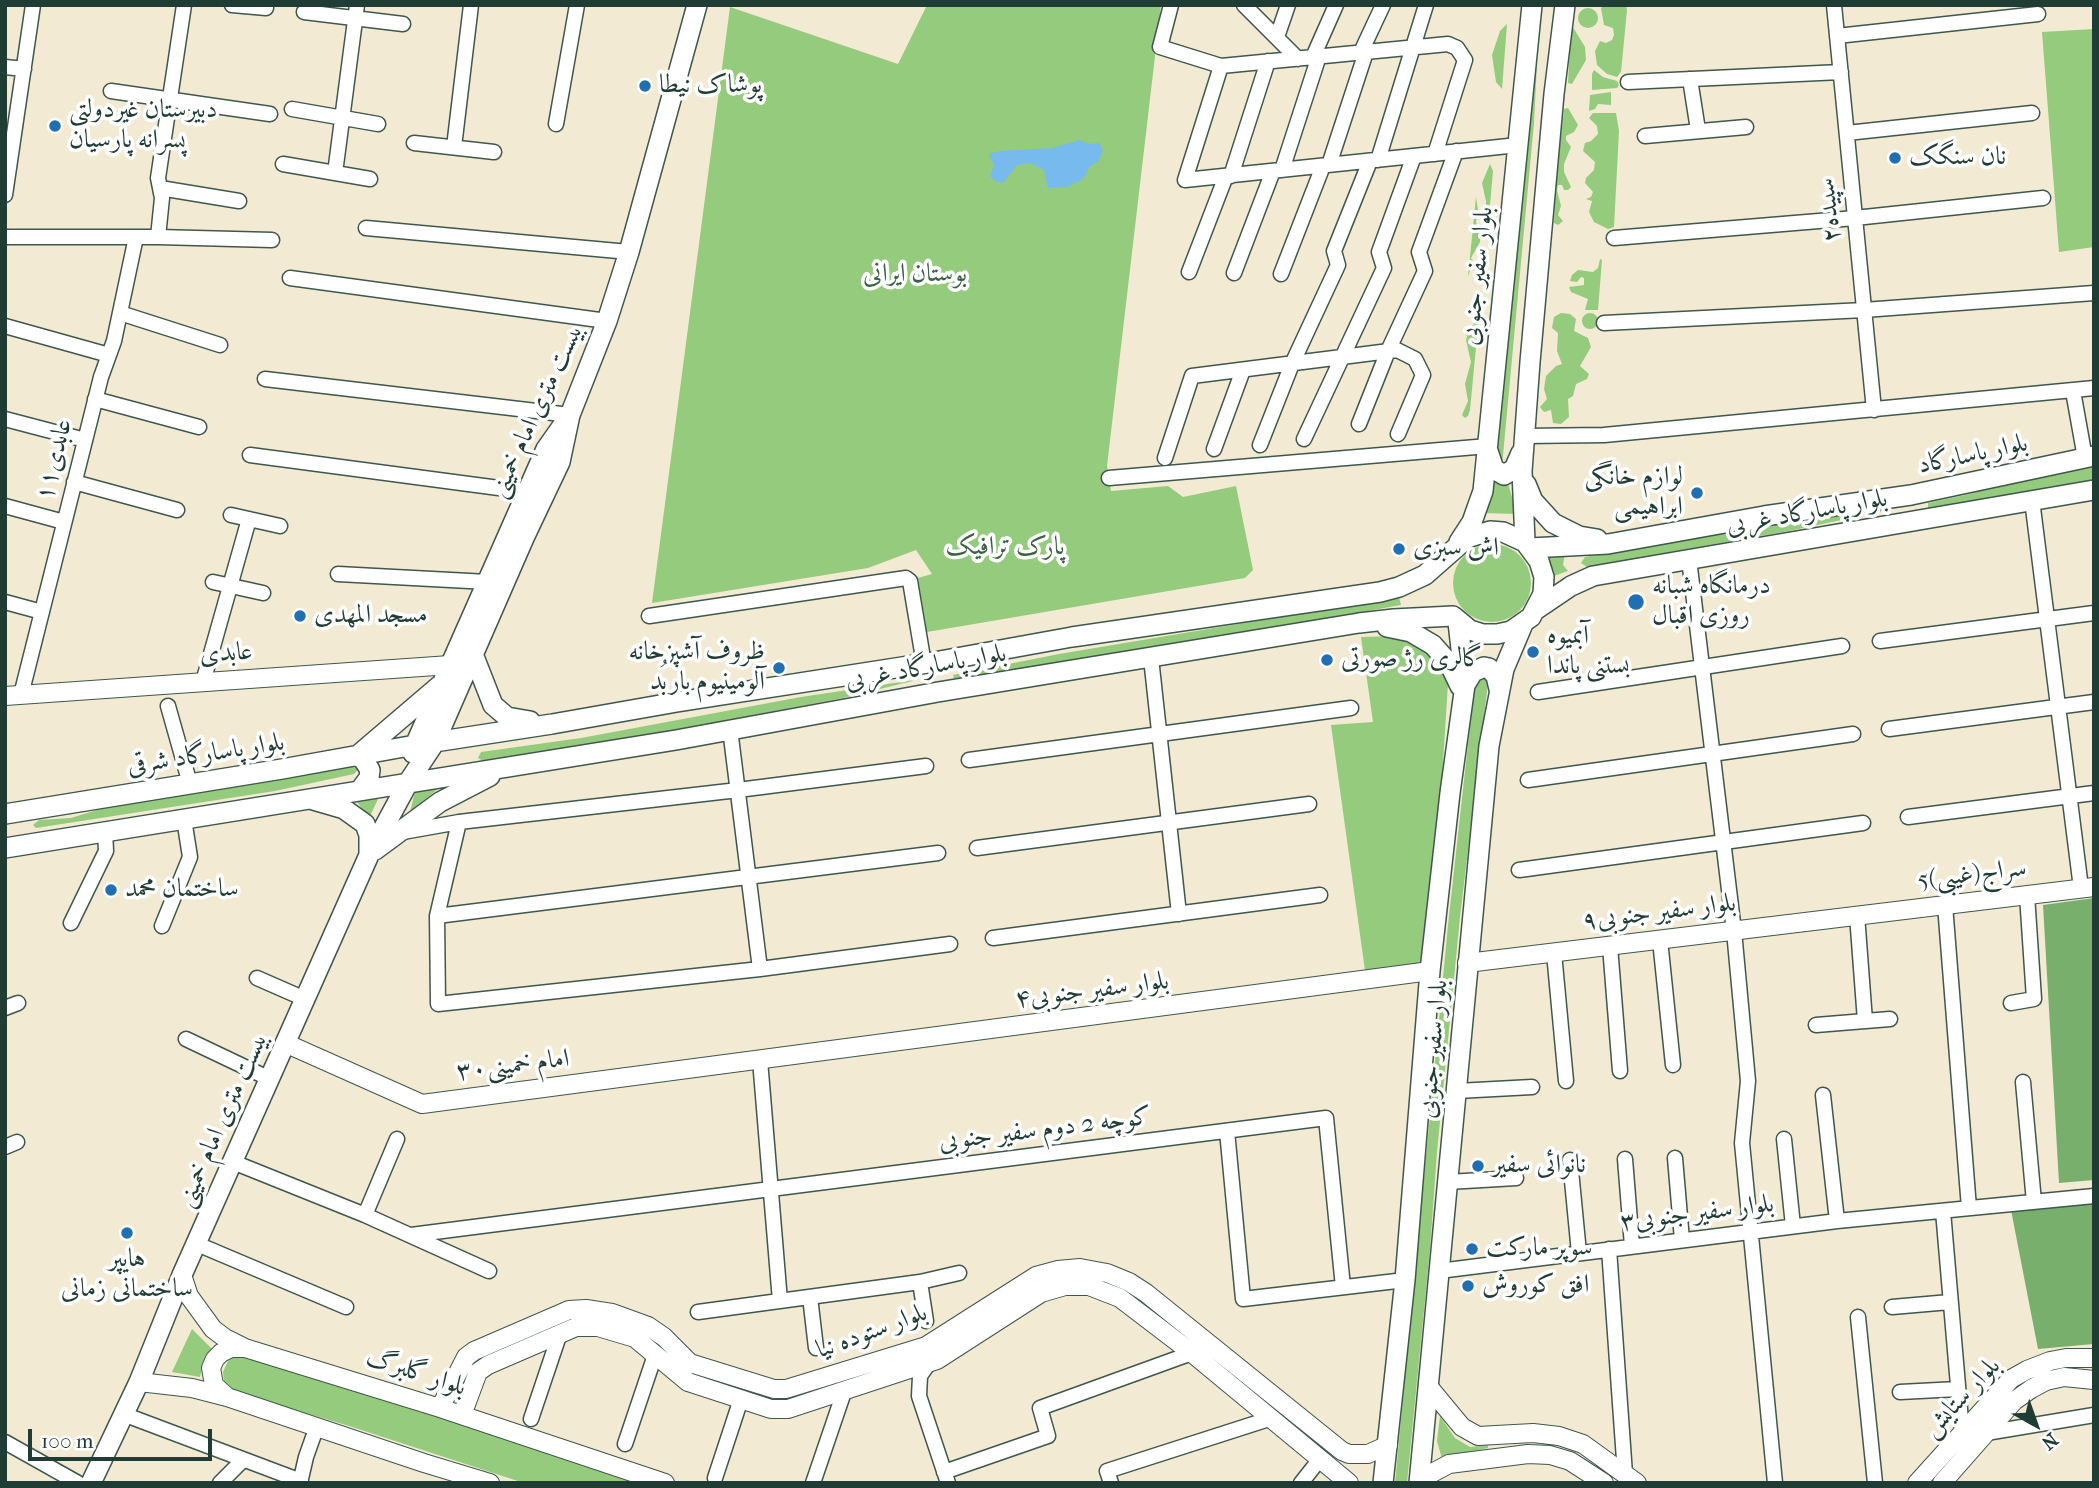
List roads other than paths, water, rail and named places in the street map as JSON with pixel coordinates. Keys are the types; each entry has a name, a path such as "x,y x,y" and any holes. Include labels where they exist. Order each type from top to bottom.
{"main road":[{"name":"بیست متری امام خمینی","path":"91,1483 139,1381 268,1078 369,855 408,781 415,745 446,674 547,449 570,415 607,321 629,252 697,5"},
{"name":"بلوار سفیر جنوبی","path":"1452,551 1478,508 1483,491 1532,5"},
{"path":"1528,545 1523,477 1525,436 1554,94 1565,5"},
{"path":"1529,44 1561,43"},
{"path":"5,820 8,847 408,781 435,742 560,462 570,415"},
{"path":"1488,446 1494,469 1504,475 1510,473 1517,464 1525,436"},
{"name":"بلوار پاسارگاد","path":"1452,551 1478,533 1490,531 1503,532 1528,545 1606,545 1764,516 1911,495 2089,457"},
{"path":"1523,477 1533,501 1553,523 1606,545"},
{"name":"بلوار پاسارگاد غربی","path":"1530,617 1571,586 1596,576 2094,490"},
{"path":"1911,495 1918,521"},
{"name":"بلوار سفیر جنوبی","path":"1419,1481 1489,746 1504,669 1543,594 1544,577 1539,561 1528,545"},
{"path":"1596,576 1581,572 1577,559 1586,548 1606,545"},
{"name":"بلوار پاسارگاد غربی","path":"415,745 929,663 1072,637 1380,592 1425,575 1452,551"},
{"path":"1455,619 1469,629 1483,634 1497,634 1511,631 1530,617"},
{"name":"بلوار پاسارگاد غربی","path":"408,781 1359,623 1394,619 1455,619"},
{"name":"بلوار سفیر جنوبی","path":"1383,1483 1405,1280 1430,971 1464,692 1455,619"},
{"path":"1359,623 1411,632 1433,645 1449,663 1464,692"},
{"path":"473,654 493,705 507,717 552,724"},
{"path":"929,663 938,692"},
{"path":"1464,692 1473,672 1484,667 1489,668 1496,676 1499,689"},
{"path":"359,790 369,778 370,770 363,759 357,756 446,674"},
{"path":"489,733 473,744 470,757 477,765 491,769"},
{"name":"بلوار پاسارگاد شرقی","path":"5,814 415,745"},
{"path":"369,855 440,802 513,765"},
{"path":"309,799 344,808 365,824 369,835 369,855"}],"street":[{"path":"5,195 33,5"},
{"path":"158,237 162,198 158,178 184,5"},
{"path":"232,5 266,8"},
{"path":"454,147 471,5"},
{"path":"556,124 577,5"},
{"path":"1171,5 1160,47 1221,66 1448,44 1457,48 1465,60 1435,154"},
{"path":"1244,5 1298,59"},
{"path":"1277,37 1288,5"},
{"path":"1234,273 1278,171 1336,5"},
{"path":"1281,274 1326,166 1364,52 1383,5"},
{"path":"1260,444 1292,365 1338,265 1334,251 1374,160 1415,47 1426,5"},
{"name":"سپیده۲","path":"1834,5 1874,410"},
{"path":"304,12 356,12 403,24"},
{"path":"335,173 356,12"},
{"path":"1837,36 2038,14"},
{"path":"1189,272 1228,176 1268,61"},
{"path":"5,66 24,69"},
{"path":"1221,66 1185,180 1518,145"},
{"path":"1628,82 1841,72"},
{"path":"1690,79 1698,130"},
{"path":"111,91 270,114"},
{"path":"292,109 378,124"},
{"path":"1847,133 2032,113"},
{"path":"1645,136 1746,127"},
{"path":"414,143 494,152"},
{"path":"1359,424 1388,351 1426,271 1419,252 1456,152"},
{"path":"1304,439 1384,268 1378,251 1414,156"},
{"path":"283,164 370,178"},
{"path":"160,188 239,201"},
{"path":"1614,238 1855,218 2043,198"},
{"path":"366,228 629,252"},
{"path":"5,237 272,240"},
{"name":"عابدی۱۱","path":"13,696 42,612 120,313 136,237"},
{"path":"290,278 607,321"},
{"path":"1604,323 1864,310 2094,293"},
{"path":"120,313 220,345"},
{"path":"5,326 109,355"},
{"path":"1165,458 1192,376 1397,350 1415,359 1423,375 1398,434"},
{"path":"1214,449 1243,370"},
{"path":"265,379 570,415"},
{"path":"1525,436 1604,435 2094,388"},
{"path":"2073,391 2089,457"},
{"path":"96,399 198,428"},
{"path":"5,419 85,440"},
{"path":"1109,478 1488,446"},
{"path":"250,455 529,492"},
{"path":"75,482 177,510"},
{"path":"2032,500 2070,797 2087,887"},
{"path":"5,506 64,522"},
{"path":"231,515 280,526"},
{"path":"203,682 249,519"},
{"path":"1689,559 1734,931 1748,1081 1742,1143 1775,1483"},
{"path":"338,574 488,582"},
{"path":"649,616 906,578 910,581 929,663"},
{"path":"213,582 262,593"},
{"path":"5,602 42,612"},
{"path":"1880,641 2094,612"},
{"path":"1538,692 1842,646"},
{"path":"1151,658 1179,914"},
{"name":"عابدی","path":"13,696 203,682 446,674"},
{"path":"1889,729 2094,702"},
{"path":"168,706 190,784"},
{"path":"969,760 1351,708"},
{"path":"730,729 760,968"},
{"path":"1528,780 1853,734"},
{"path":"395,834 459,822 926,766"},
{"path":"1908,817 2094,793"},
{"path":"977,848 1309,804"},
{"path":"162,926 190,857 184,819"},
{"path":"459,822 437,916 438,1004 950,944"},
{"path":"1519,870 1863,823"},
{"path":"71,923 106,851 105,831"},
{"path":"437,916 938,853"},
{"name":"5سراج(غیبی)","path":"1857,915 2087,887"},
{"path":"993,938 1320,895"},
{"path":"2011,1003 2034,999 2027,895"},
{"path":"1945,905 1969,1208"},
{"path":"1857,915 1865,1021"},
{"name":"بلوار سفیر جنوبی۹","path":"1467,963 1857,915"},
{"path":"1660,940 1673,1065"},
{"path":"1610,946 1620,1071"},
{"path":"1554,953 1566,1081"},
{"name":"بلوار سفیر جنوبی۴","path":"760,1060 1430,971"},
{"path":"257,978 304,999"},
{"path":"1816,1025 1890,1019"},
{"path":"187,1039 268,1078"},
{"name":"امام خمینی۳۰","path":"285,1043 422,1104 760,1060"},
{"path":"760,1060 780,1301"},
{"path":"2023,1082 2034,1202"},
{"path":"1457,1091 1532,1087"},
{"path":"1824,1095 1836,1221"},
{"name":"کوچه 2 دوم سفیر جنوبی","path":"411,1235 1326,1118 1343,1287"},
{"path":"1227,1131 1243,1299 1405,1280"},
{"path":"365,1215 397,1139"},
{"path":"1784,1139 1793,1226"},
{"path":"1675,1158 1682,1240"},
{"path":"1625,1159 1632,1246"},
{"path":"1570,1160 1579,1253"},
{"path":"233,1162 365,1215 489,1270"},
{"path":"1448,1182 1516,1178"},
{"name":"بلوار سفیر جنوبی۳","path":"1439,1270 1836,1221 2094,1196"},
{"path":"1943,1211 1962,1432"},
{"path":"197,1244 346,1307"},
{"path":"1609,1249 1618,1367 1631,1478"},
{"name":"بلوار ستوده نیا","path":"440,1408 467,1357 474,1351 569,1310 586,1309 612,1313 648,1326 664,1337 690,1363 774,1390 786,1389 926,1346 1035,1276 1080,1268 1107,1273 1146,1293 1342,1451"},
{"path":"698,1312 920,1282 959,1273"},
{"name":"بلوار گلبرگ","path":"182,1275 189,1296 213,1329 245,1348 462,1415 665,1483"},
{"path":"920,1282 926,1321"},
{"name":"بلوار ستوده نیا","path":"462,1415 478,1372 488,1365 576,1327 598,1327 635,1338 688,1382 771,1409 788,1409 937,1360 1041,1293 1065,1286 1089,1286 1120,1298 1192,1353 1349,1483"},
{"path":"810,1297 816,1348"},
{"path":"1892,1307 1950,1302"},
{"path":"1858,1317 1875,1483"},
{"path":"531,1419 560,1334"},
{"path":"227,1397 214,1385 211,1368 221,1353 231,1348 245,1348"},
{"path":"929,1363 920,1376 919,1396 946,1477 1048,1436 1040,1408 1192,1353"},
{"path":"625,1444 655,1355"},
{"name":"بلوار ستایش","path":"1917,1483 2011,1380 2027,1370 2066,1358 2094,1358"},
{"path":"458,1374 457,1380 462,1387 469,1387 475,1382"},
{"name":"بلوار ستایش","path":"1942,1483 2014,1401 2046,1381 2064,1377 2094,1380"},
{"path":"139,1381 192,1388 227,1397 491,1483"},
{"path":"1428,1386 1462,1427 1478,1436 1533,1433 1559,1436 1583,1444 1631,1478"},
{"path":"1900,1392 1958,1389"},
{"path":"813,1483 844,1392"},
{"path":"715,1478 741,1399"},
{"path":"123,1413 301,1482 317,1426"},
{"path":"1986,1433 2094,1415"},
{"path":"1111,1483 1107,1471 1272,1418"},
{"path":"1496,1436 1492,1452 1497,1458"},
{"path":"5,1442 78,1483"},
{"path":"1301,1483 1326,1464 1343,1466 1342,1451 1349,1454 1368,1454 1388,1445"},
{"path":"1419,1481 1449,1464 1528,1454 1550,1455 1570,1461 1604,1483"},
{"path":"220,1483 242,1461"}],"water":[{"path":"1080,140 1088,144 1099,143 1103,150 1098,162 1090,166 1083,179 1067,187 1048,188 1044,170 1030,163 1017,165 1003,183 990,176 994,165 989,154 1052,148"}],"place":[{"name":"پوشاک نیطا","path":"645,86"},
{"name":"دبیرستان غیردولتی پسرانه پارسیان","path":"55,126"},
{"name":"نان سنگک","path":"1895,158"},
{"name":"لوازم خانگی ابراهیمی","path":"1697,493"},
{"name":"اش سبزی","path":"1399,549"},
{"name":"درمانگاه شبانه روزی اقبال","path":"1636,602"},
{"name":"مسجد المهدی","path":"300,616"},
{"name":"آبمیوه بستنی پاندا","path":"1533,652"},
{"name":"گالری رژ صورتی","path":"1327,660"},
{"name":"ظروف آشپزخانه آلومینیوم باربُد","path":"779,668"},
{"name":"ساختمان محمد","path":"111,890"},
{"name":"نانوائی سفیر","path":"1478,1166"},
{"name":"هایپر ساختمانی زمانی","path":"127,1233"},
{"name":"سوپر مارکت","path":"1472,1249"},
{"name":"افق کوروش","path":"1468,1286"}],"park label":[{"name":"بوستان ایرانی","path":"915,275"},
{"name":"پارک ترافیک","path":"1005,548"}]}
